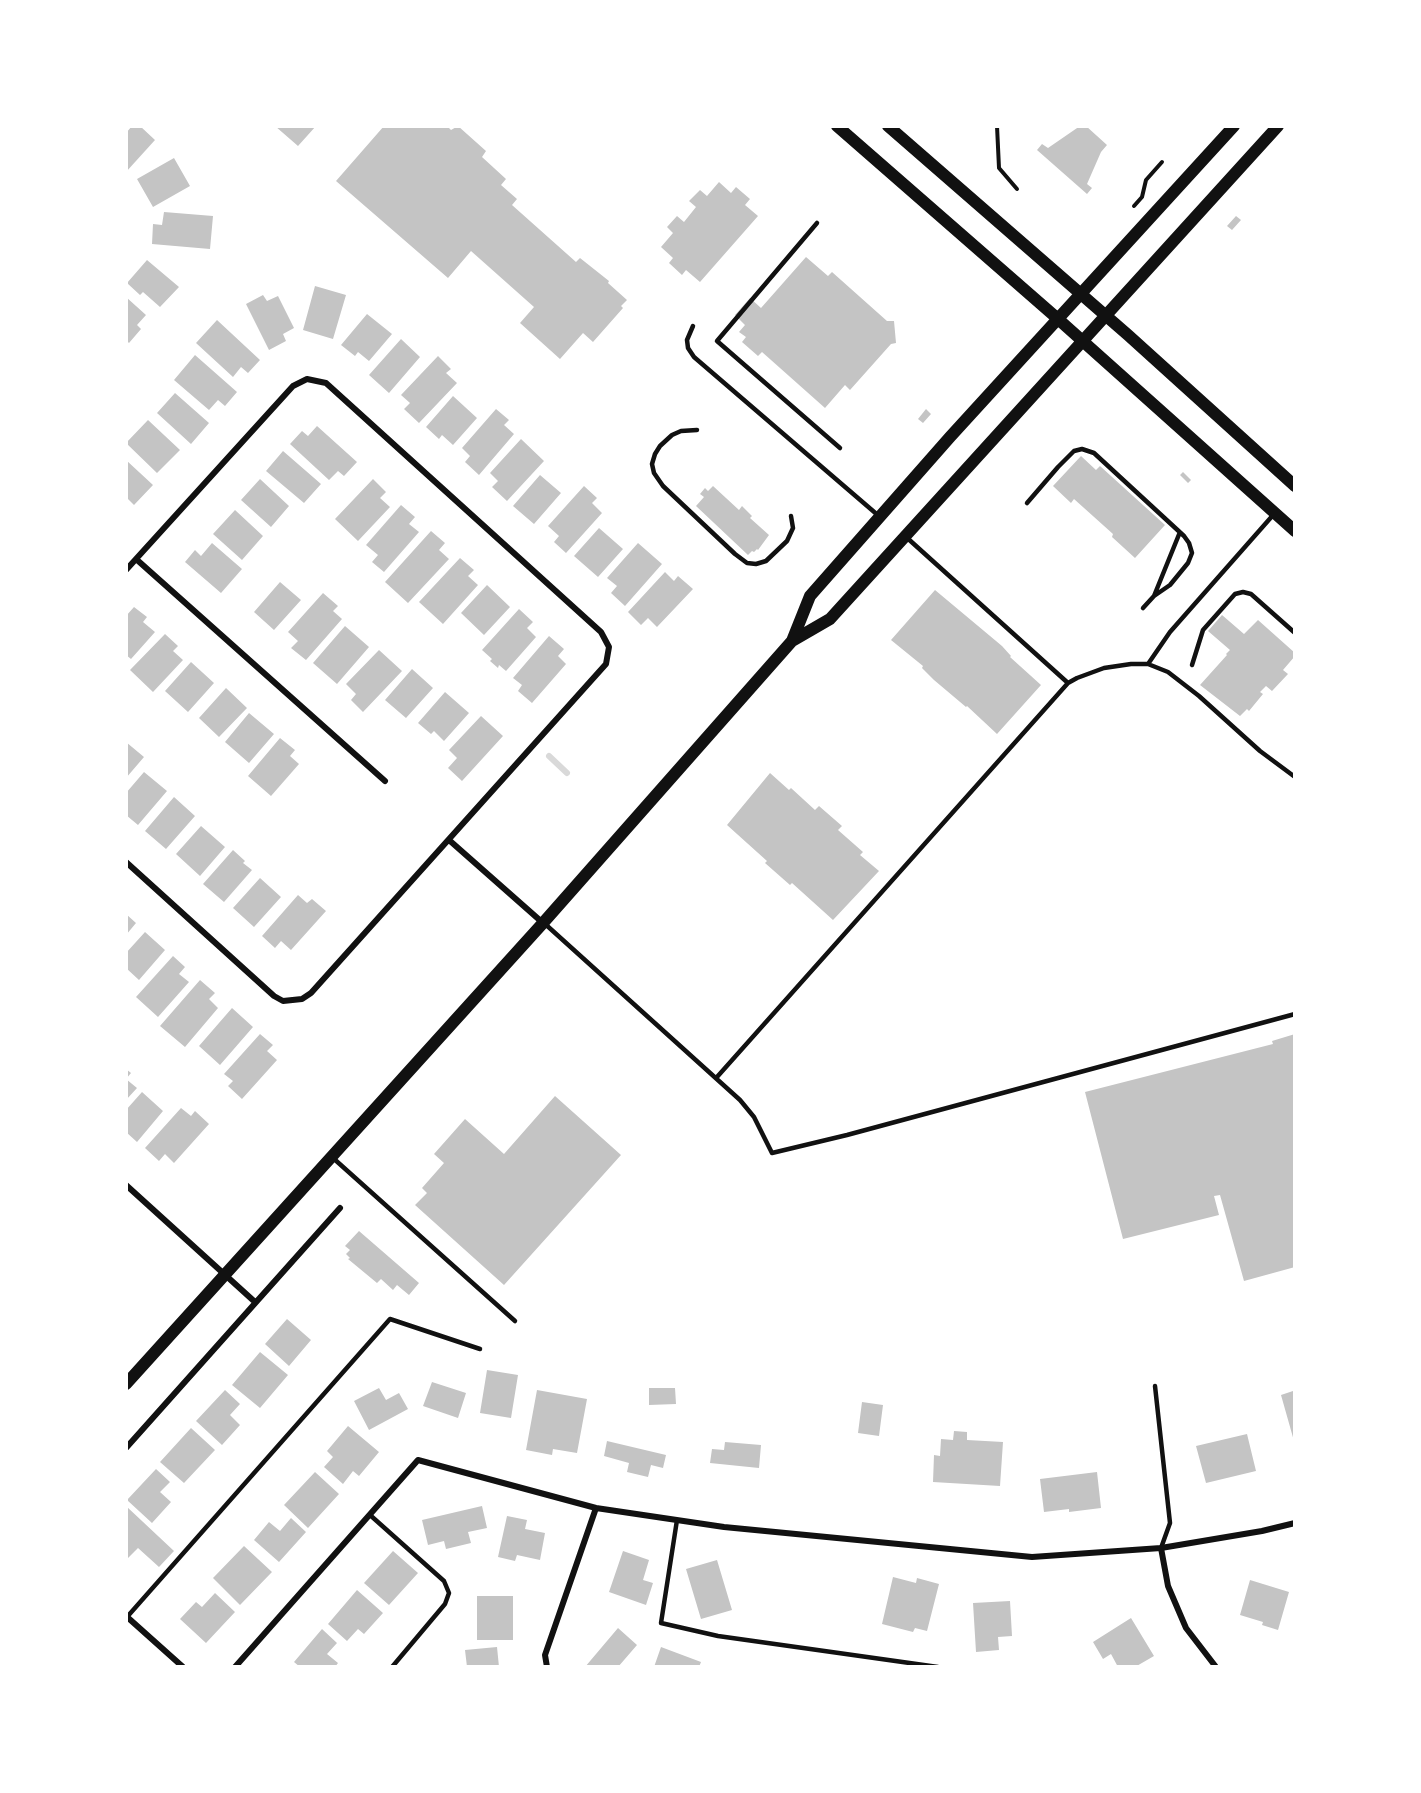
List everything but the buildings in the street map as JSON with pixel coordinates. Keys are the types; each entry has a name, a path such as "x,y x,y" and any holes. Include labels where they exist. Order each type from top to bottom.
{"main road":[{"path":"837,126 1083,341 1295,531"},
{"path":"888,126 1081,293 1295,486"},
{"path":"792,641 810,596 1234,126"},
{"path":"126,1384 543,922 792,641 830,619 1278,126"}],"street":[{"path":"126,570 293,386 307,379 326,383 601,632 609,647 606,664 311,993 302,999 284,1001 274,996 126,862"},
{"path":"136,559 385,781"},
{"path":"449,840 543,922"},
{"path":"126,1185 255,1302"},
{"path":"126,1448 340,1208"},
{"path":"235,1667 418,1460 596,1508 724,1527 1032,1557 1161,1548 1262,1531 1295,1523"},
{"path":"547,1667 544,1655 596,1508"},
{"path":"1161,1548 1168,1586 1186,1628 1216,1667"},
{"path":"127,1617 183,1667"}],"lane":[{"path":"817,223 717,340 840,448"},
{"path":"693,326 687,340 688,348 694,357 880,517"},
{"path":"697,430 681,431 672,435 660,446 652,464 654,472 663,486 735,554 747,563 756,564 766,561 787,541 793,528 791,516"},
{"path":"1027,503 1074,451 1082,449 1094,453 1189,543 1192,553 1188,563 1170,585 1154,596 1143,608"},
{"path":"1148,664 1170,632 1275,513"},
{"path":"1154,596 1180,532"},
{"path":"905,536 1068,683"},
{"path":"1192,665 1203,630 1235,594 1243,592 1251,594 1295,633"},
{"path":"717,1077 1068,683 1104,668 1148,664 1179,679 1252,744 1295,777"},
{"path":"543,922 740,1100 754,1118 772,1153 1295,1014"},
{"path":"331,1156 514,1321"},
{"path":"127,1617 390,1319 480,1349"},
{"path":"1155,1386 1170,1523 1161,1548"},
{"path":"370,1515 444,1581 449,1593 445,1604 392,1667"},
{"path":"677,1520 661,1623 718,1636 938,1667"}],"path":[{"path":"998,126 999,168 1017,189"},
{"path":"1134,206 1142,197 1146,180 1162,162"}],"waterway":[{"path":"549,756 567,773"}]}
